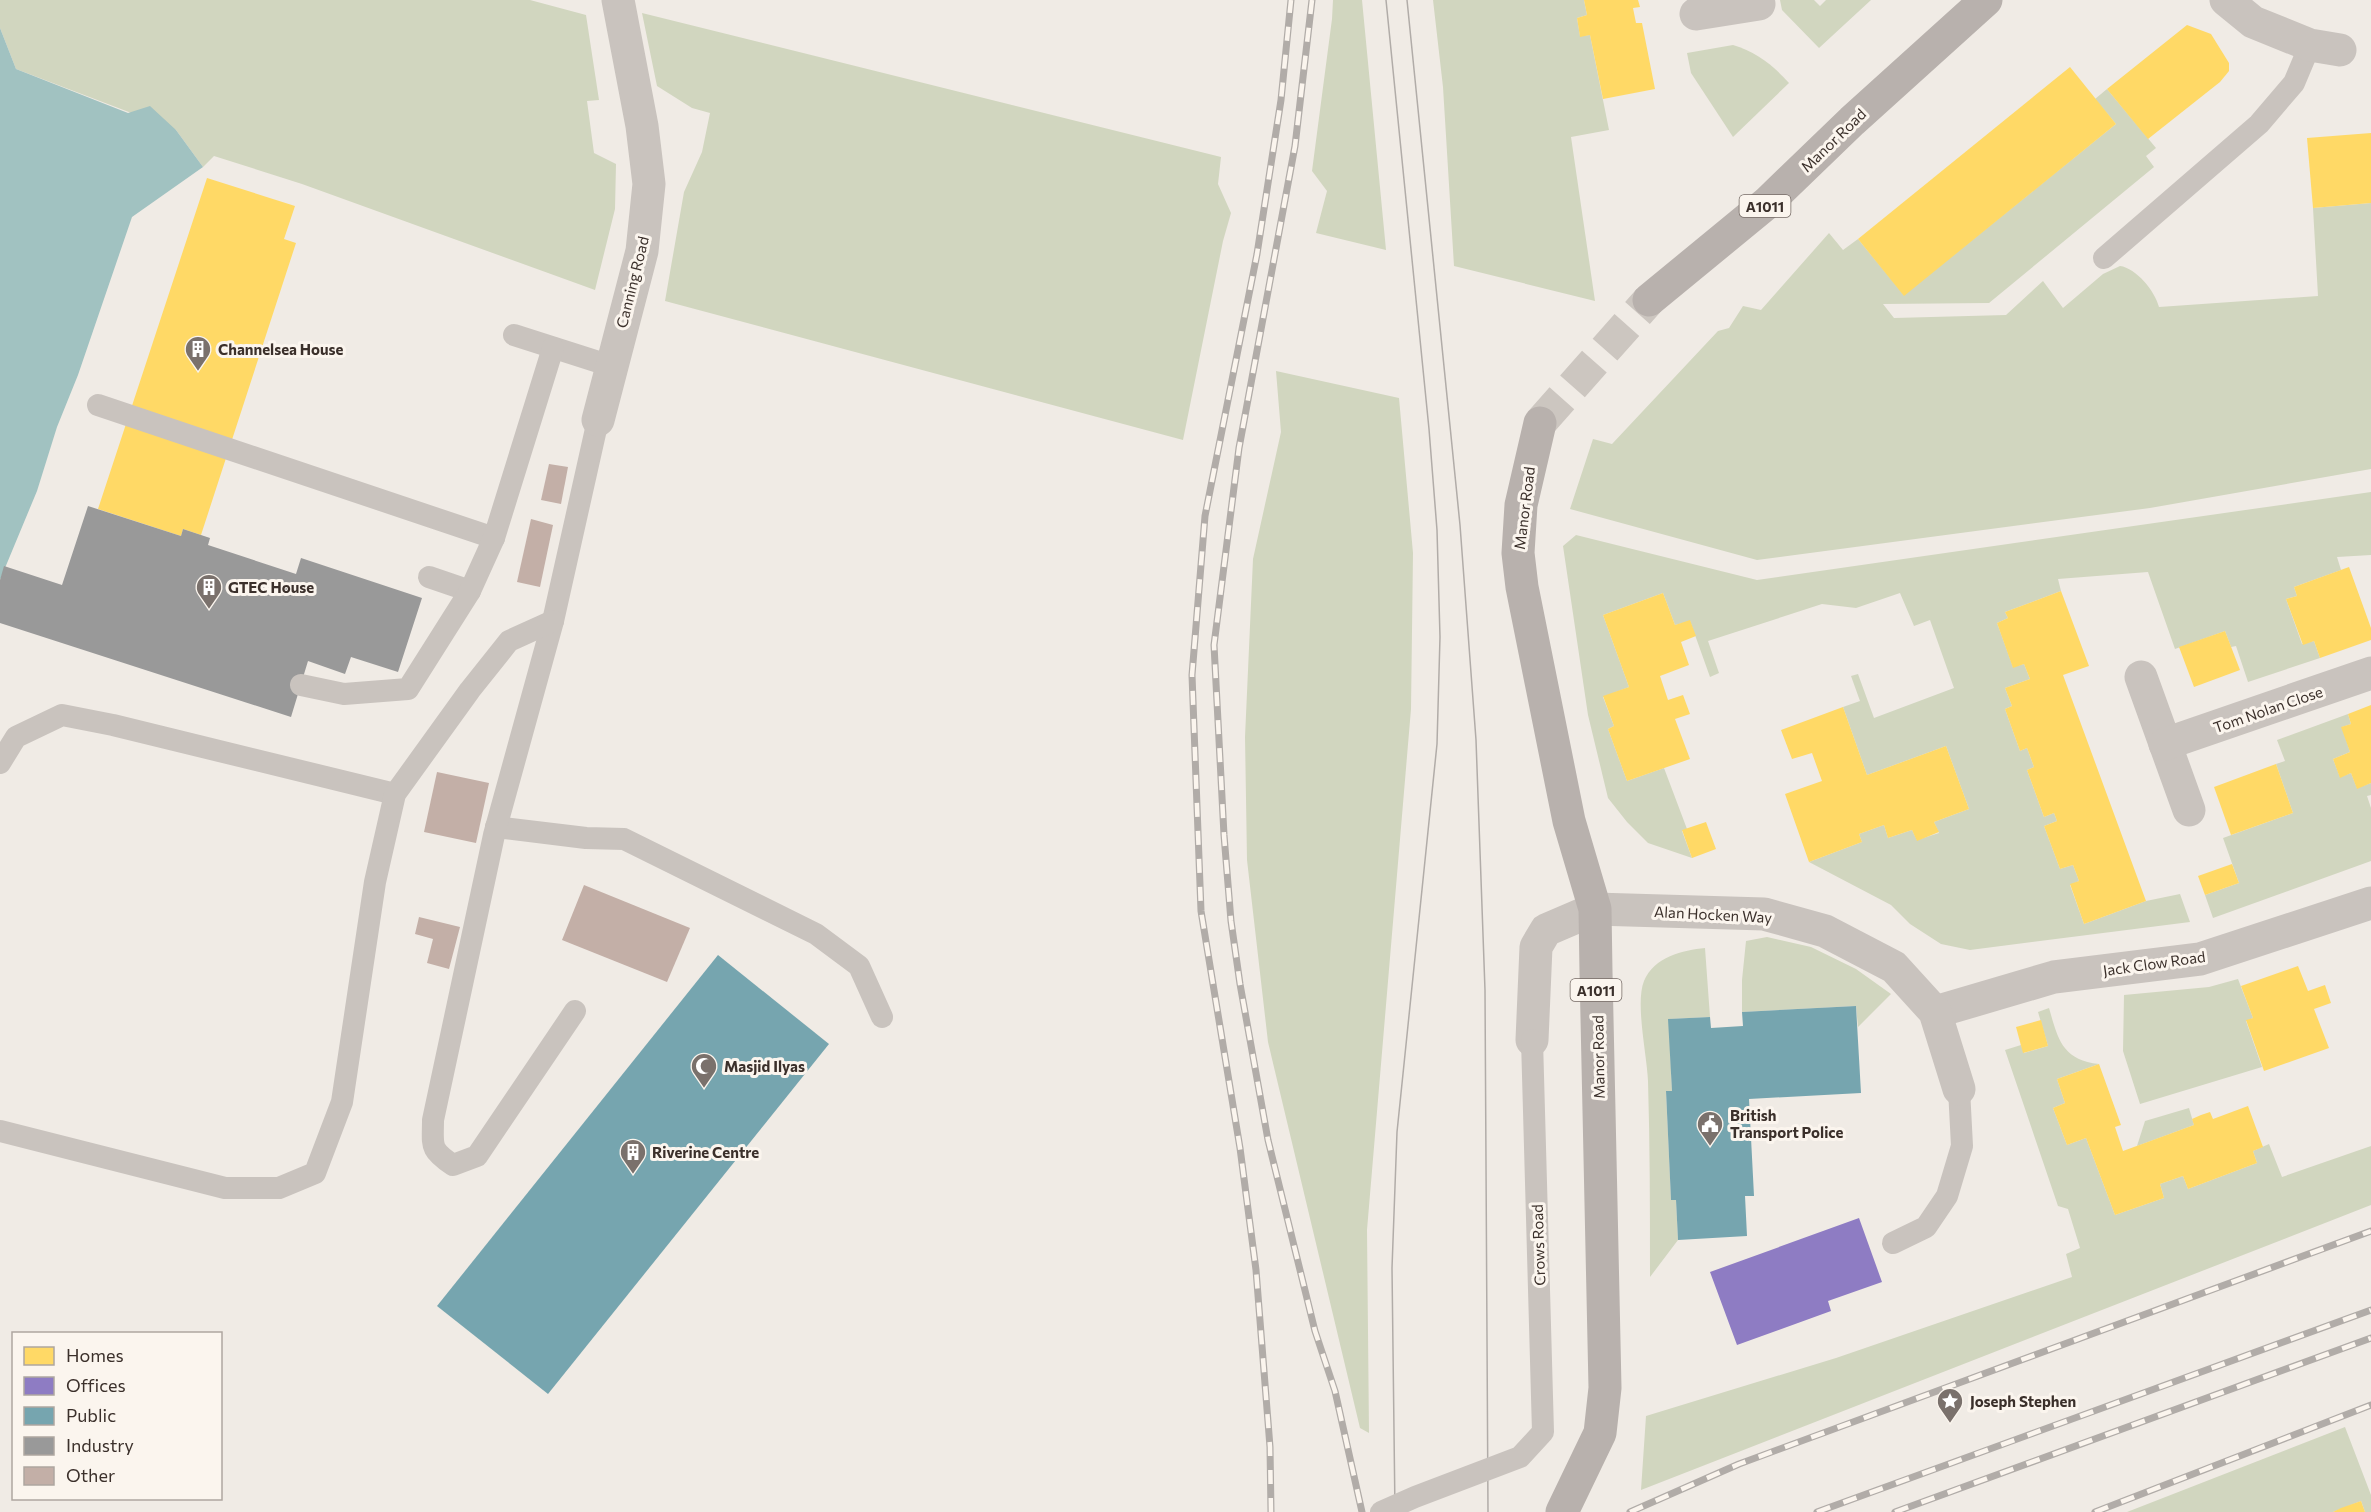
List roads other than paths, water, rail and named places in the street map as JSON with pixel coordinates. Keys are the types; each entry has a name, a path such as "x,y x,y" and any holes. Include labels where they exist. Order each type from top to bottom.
{"main road":[{"name":"Manor Road","path":"1649,300 1767,203 1852,121 1986,0"},
{"name":"Manor Road","path":"1540,423 1521,505 1518,553 1522,587 1569,821 1595,909 1605,1388 1600,1433 1562,1512"}],"street":[{"name":"Canning Road","path":"598,420 642,251 649,184 642,126 618,0"},
{"path":"2226,0 2253,22 2325,47"},
{"path":"1696,14 1739,4"},
{"name":"Tom Nolan Close","path":"2165,744 2371,673"},
{"path":"2141,677 2189,810"},
{"name":"Jack Clow Road","path":"1935,1012 2054,977 2200,959 2371,903"},
{"name":"Crows Road","path":"1532,1040 1536,947 1546,930 1595,909"},
{"name":"Alan Hocken Way","path":"1595,909 1764,914 1825,930 1894,967 1935,1012 1959,1089"}],"lane":[{"path":"2104,258 2259,124 2325,47"},
{"path":"514,335 611,366"},
{"path":"301,685 344,694 408,689 470,591 494,538 553,348"},
{"path":"98,405 494,538"},
{"path":"575,1011 477,1156 453,1165 440,1156 433,1147 433,1120 496,827 553,621 598,420"},
{"path":"429,577 470,591"},
{"path":"0,1131 225,1188 279,1188 315,1173 342,1102 375,882 396,794 470,690 509,641 553,621"},
{"path":"0,763 16,737 62,716 113,725 396,794"},
{"path":"496,827 586,838 624,839 816,934 860,966 882,1017"},
{"name":"Crows Road","path":"1381,1512 1520,1457 1543,1432 1532,1040"},
{"path":"1893,1243 1926,1227 1947,1196 1962,1146 1959,1089"}],"water":[{"path":"0,28 16,69 128,113 150,106 176,130 203,167 132,217 78,375 57,427 37,491 0,580"}],"tunnel":[{"path":"1540,423 1649,300"}],"tram line":[{"path":"1386,0 1429,429 1437,530 1440,637 1437,744 1397,1132 1392,1268 1395,1512"},
{"path":"1407,0 1460,525 1476,740 1485,990 1488,1512"}],"railway":[{"path":"1271,1512 1270,1447 1256,1270 1240,1148 1201,911 1192,675 1205,516 1257,254 1281,100 1291,0"},
{"path":"1312,0 1295,146 1239,448 1214,645 1224,835 1231,921 1240,984 1268,1140 1315,1331 1335,1391 1362,1512"},
{"path":"1630,1512 1739,1464 2371,1231"},
{"path":"1817,1512 2371,1310"},
{"path":"1895,1512 2371,1338"},
{"path":"2095,1512 2371,1405"}],"place":[{"name":"Channelsea House","path":"198,372"},
{"name":"GTEC House","path":"209,610"},
{"name":"Masjid Ilyas","path":"704,1089"},
{"name":"British Transport Police","path":"1710,1147"},
{"name":"Riverine Centre","path":"633,1175"},
{"name":"Joseph Stephen","path":"1950,1424"}]}
